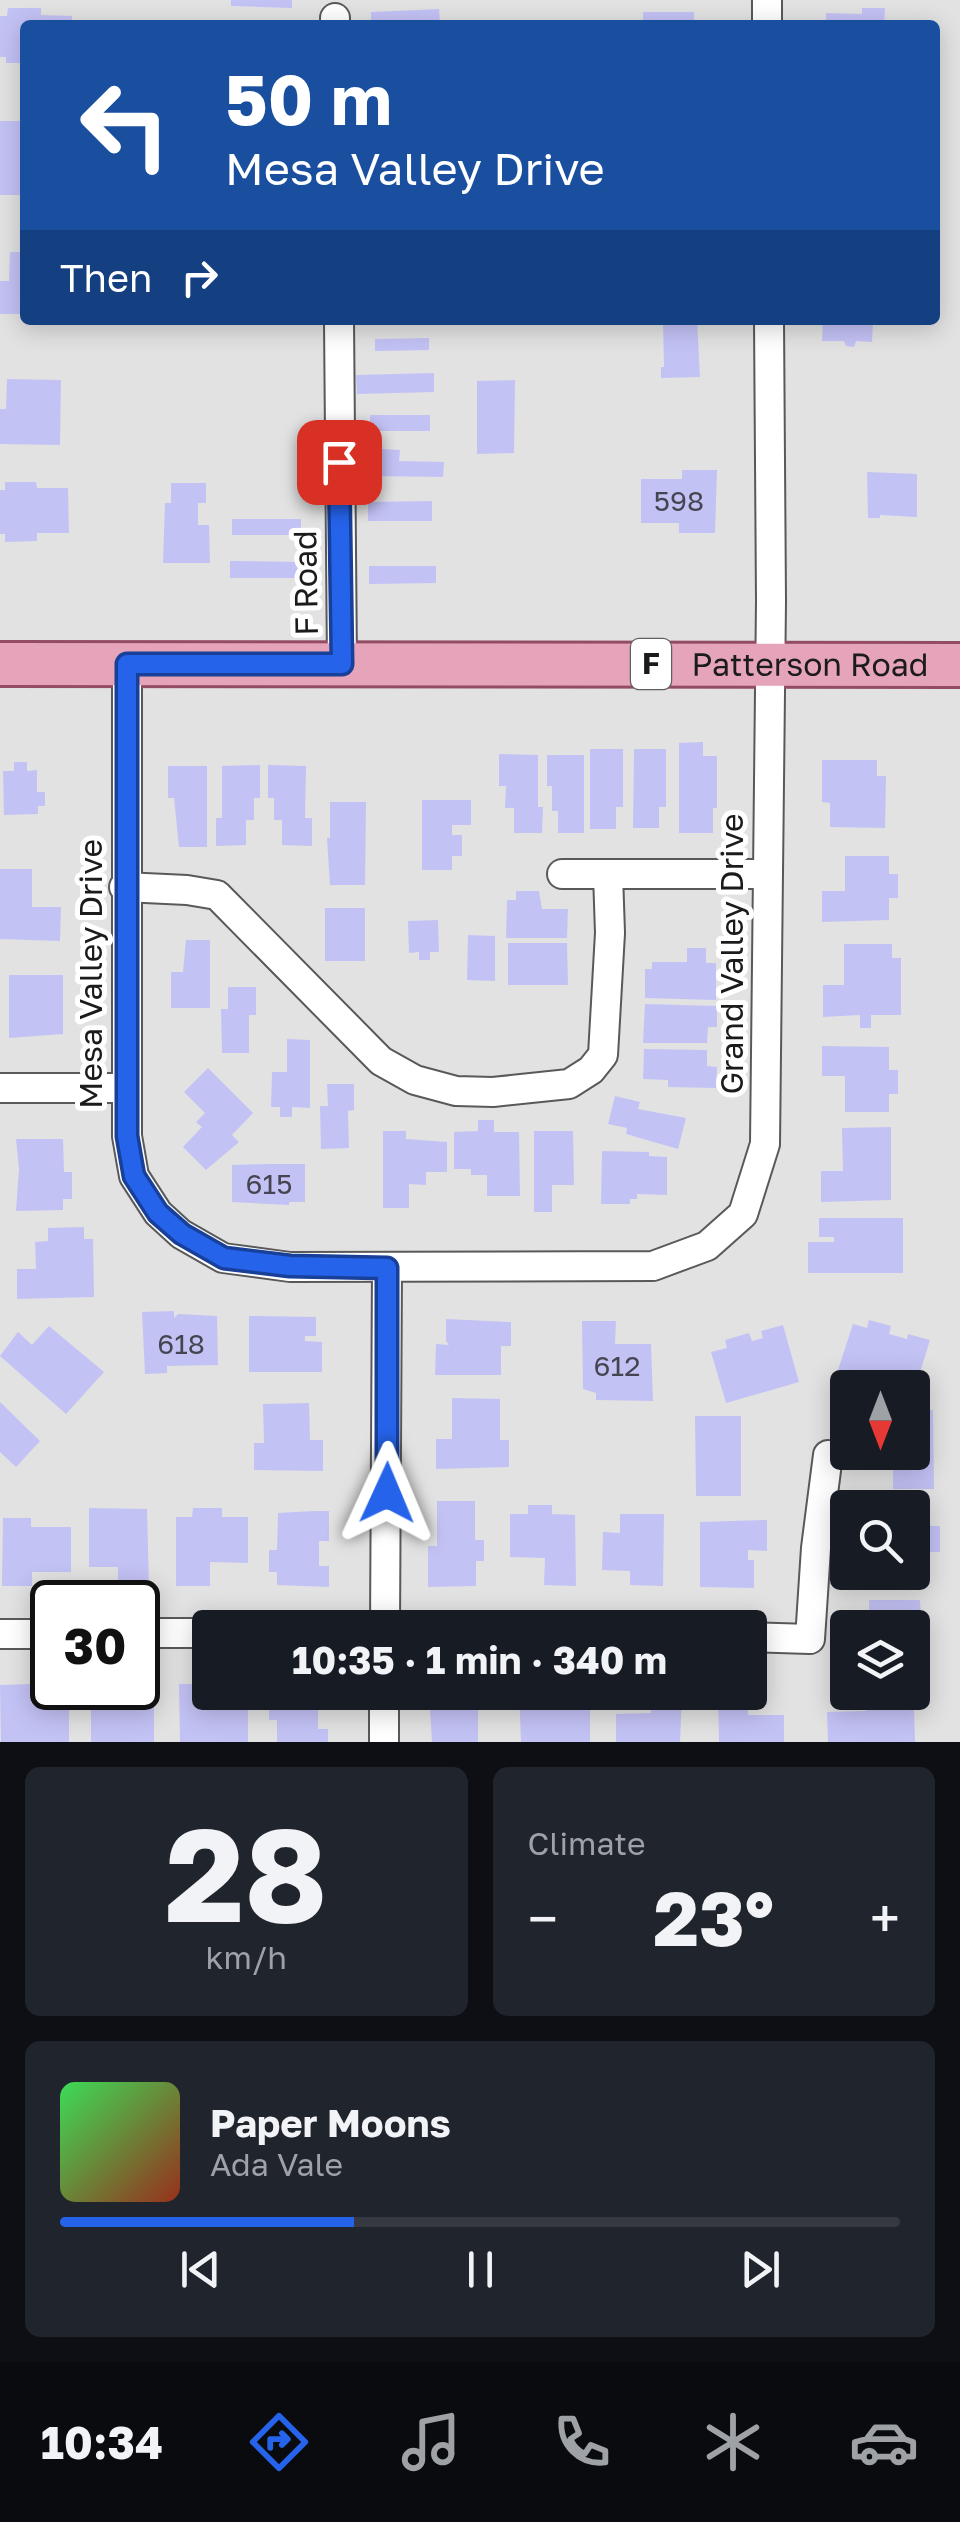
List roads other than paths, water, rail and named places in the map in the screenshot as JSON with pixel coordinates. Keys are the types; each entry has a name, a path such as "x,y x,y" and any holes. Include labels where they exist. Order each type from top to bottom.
{"main road":[{"name":"Patterson Road","path":"0,664 960,665"}],"street":[{"name":"F Road","path":"339,325 342,664"},
{"name":"Grand Valley Drive","path":"387,1268 653,1266 708,1246 743,1214 766,1144 769,325"},
{"name":"Mesa Valley Drive","path":"127,664 125,1088 134,1176 158,1213 182,1234 224,1258 290,1266 387,1268"},
{"path":"562,874 767,874"},
{"path":"124,887 217,895 381,1061 415,1080 456,1091 493,1092 569,1084 591,1070 602,1055 610,934 608,874"},
{"path":"0,1088 125,1088"},
{"path":"384,1610 387,1268"},
{"path":"767,1638 810,1639 828,1455"},
{"path":"160,1633 192,1633"},
{"path":"0,1634 30,1634"},
{"path":"384,1710 384,1742"}]}
